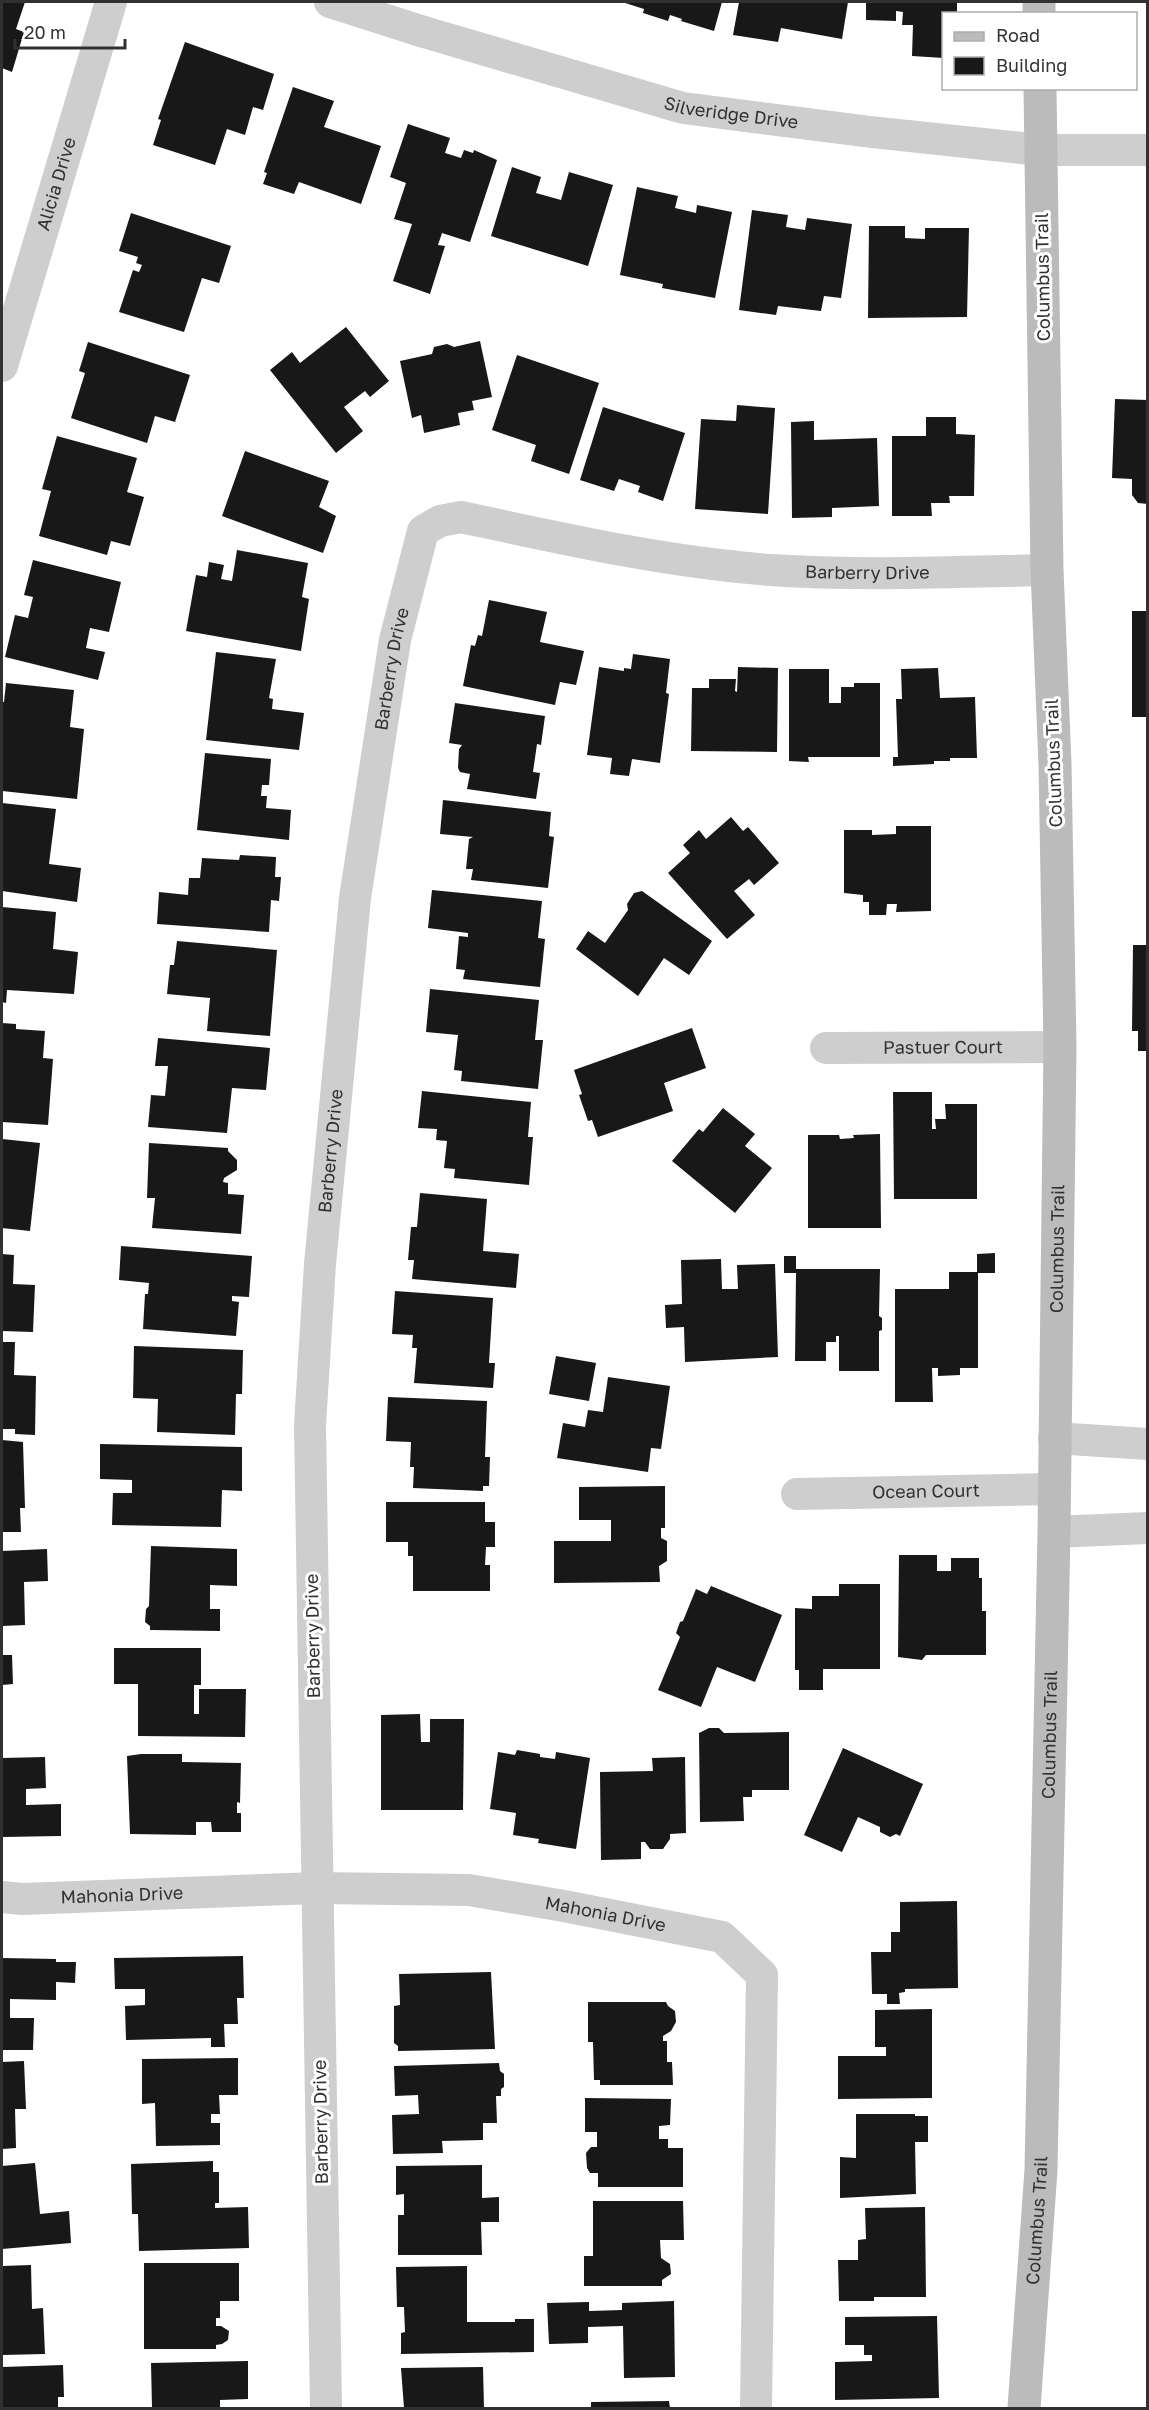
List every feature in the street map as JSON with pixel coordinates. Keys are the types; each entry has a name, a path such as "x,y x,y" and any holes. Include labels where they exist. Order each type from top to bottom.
{"street":[{"name":"Alicia Drive","path":"2,366 111,2"},
{"name":"Silveridge Drive","path":"330,2 424,33 683,108 871,132 1041,150 1148,150"},
{"name":"Columbus Trail","path":"1024,2409 1041,2170 1054,1532 1060,1047 1055,764 1047,570 1040,90"},
{"name":"Barberry Drive","path":"326,2409 310,1425 320,1264 356,898 395,640 423,531 440,521 462,517 617,551 769,570 883,573 1047,570"},
{"name":"Pastuer Court","path":"826,1048 1060,1047"},
{"path":"1054,1438 1148,1444"},
{"name":"Ocean Court","path":"797,1494 1054,1490"},
{"path":"1054,1532 1148,1528"},
{"name":"Mahonia Drive","path":"2,1897 22,1899 317,1888 469,1890 722,1937 762,1975 756,2409"}],"building":[{"path":"2,2 25,2 16,29 24,32 12,72 2,68"},
{"path":"622,2 722,2 714,31 681,21 682,19 670,15 668,21 643,13 644,9"},
{"path":"739,2 848,2 842,39 781,28 778,42 733,35"},
{"path":"866,2 957,2 957,12 942,12 942,58 912,56 913,25 902,25 903,12 896,11 896,21 866,20"},
{"path":"185,42 274,74 263,110 253,107 245,135 227,129 215,165 153,145 161,120 158,119"},
{"path":"293,87 334,101 324,127 381,146 361,204 299,182 294,194 263,184 267,173 264,172"},
{"path":"408,124 450,138 445,153 461,158 464,150 473,153 474,150 497,160 470,242 442,233 438,245 445,246 430,294 393,281 412,224 394,219 406,183 390,177"},
{"path":"512,167 541,177 536,193 561,200 569,172 613,185 588,266 491,236"},
{"path":"637,187 678,196 675,208 696,213 697,205 732,212 715,298 662,288 663,284 620,275"},
{"path":"752,210 788,215 786,227 805,230 807,218 852,224 841,298 824,296 821,311 778,306 776,315 739,310"},
{"path":"131,213 231,246 219,283 202,278 184,332 119,312 133,270 139,272 142,265 136,263 138,257 119,251"},
{"path":"869,226 905,226 905,238 925,239 925,228 969,228 967,317 868,318"},
{"path":"346,327 389,381 370,397 365,391 344,407 363,431 336,453 270,370 292,352 300,363"},
{"path":"480,341 492,397 472,401 474,410 458,413 460,425 424,433 421,415 412,418 400,361 432,354 434,347 447,344 454,347"},
{"path":"88,342 190,375 175,422 155,416 147,443 71,418 85,373 79,371"},
{"path":"517,355 599,383 569,474 531,461 536,445 492,430"},
{"path":"1115,399 1148,400 1148,504 1138,503 1132,495 1132,479 1112,478"},
{"path":"737,405 775,408 768,514 695,509 701,419 736,421"},
{"path":"603,407 685,433 663,501 638,492 640,486 619,479 614,491 580,480"},
{"path":"926,417 956,417 956,434 975,435 974,496 949,496 950,503 931,503 932,516 892,516 892,436 926,436"},
{"path":"814,421 814,440 877,438 879,506 832,508 832,517 792,518 791,422"},
{"path":"57,436 137,458 127,492 144,497 130,546 111,541 107,555 39,536 51,491 42,489"},
{"path":"245,451 329,481 319,507 336,516 323,553 222,516"},
{"path":"237,550 308,563 302,597 309,599 301,651 186,631 196,575 207,577 209,562 224,565 221,579 232,581"},
{"path":"33,560 121,582 109,632 90,628 86,648 105,652 98,680 5,657 15,615 28,618 33,597 24,595"},
{"path":"489,600 547,612 540,642 584,651 576,685 560,682 555,705 463,686 471,645 475,646 478,635 482,636"},
{"path":"1132,611 1148,611 1148,717 1132,717"},
{"path":"216,652 276,659 269,698 273,699 272,709 304,713 299,750 206,740"},
{"path":"633,654 670,659 666,693 669,694 660,763 632,759 629,776 610,774 612,758 587,755 599,667 624,671 624,668 631,669"},
{"path":"738,667 778,668 777,752 691,751 692,688 709,688 709,679 736,679 735,691 737,692"},
{"path":"938,668 940,698 975,697 977,758 950,758 950,761 934,761 934,764 893,766 893,757 898,757 896,699 902,699 901,669"},
{"path":"789,669 829,669 829,703 841,703 841,687 854,687 854,683 880,683 880,757 808,757 809,762 789,761"},
{"path":"6,683 74,690 70,727 84,729 77,799 2,791 2,702 4,702"},
{"path":"455,703 545,716 541,745 537,744 533,772 540,773 536,799 467,789 470,774 460,772 458,768 459,749 462,745 449,743"},
{"path":"205,753 271,759 269,785 262,785 261,796 267,796 266,808 291,810 289,840 197,830"},
{"path":"443,800 551,812 549,836 554,837 548,888 471,880 473,869 466,869 469,839 473,837 440,834"},
{"path":"2,803 56,809 49,864 81,868 77,902 2,891"},
{"path":"731,817 743,831 748,827 779,863 754,885 749,879 734,891 755,915 727,939 668,873 690,853 683,845 699,830 706,839"},
{"path":"896,826 931,826 931,911 896,912 897,904 887,904 886,915 869,915 869,902 863,902 863,895 844,893 844,830 872,830 872,835 896,834"},
{"path":"240,855 276,857 275,877 281,877 279,901 271,900 269,932 157,924 159,892 188,895 189,878 200,878 202,858 239,860"},
{"path":"432,890 542,901 538,938 545,939 540,987 463,979 465,970 456,969 459,936 468,937 468,933 428,928"},
{"path":"642,891 712,941 689,975 664,958 638,996 576,949 588,931 605,943 628,910 627,904 634,893"},
{"path":"2,907 56,912 53,949 78,952 74,994 7,990 6,1003 2,1002"},
{"path":"177,941 277,950 270,1036 207,1031 210,998 167,994 170,965 174,965"},
{"path":"1133,945 1148,945 1148,1051 1138,1051 1138,1031 1132,1031"},
{"path":"430,989 539,1000 535,1040 543,1040 538,1089 461,1081 462,1071 454,1070 458,1035 426,1032"},
{"path":"2,1023 16,1024 16,1029 45,1031 43,1058 53,1059 48,1125 2,1122"},
{"path":"692,1028 706,1068 664,1083 673,1111 598,1137 592,1120 588,1121 574,1070"},
{"path":"158,1038 270,1048 266,1090 232,1088 227,1133 148,1127 151,1095 165,1096 168,1066 155,1066"},
{"path":"422,1091 531,1102 528,1137 533,1137 529,1185 454,1178 455,1169 444,1168 447,1141 436,1140 437,1129 418,1128"},
{"path":"893,1092 932,1092 932,1129 936,1129 935,1119 946,1119 945,1104 977,1104 977,1199 894,1199"},
{"path":"723,1108 755,1134 745,1146 772,1168 735,1213 672,1161 699,1129 703,1132"},
{"path":"880,1134 881,1228 808,1228 808,1135 839,1135 840,1139 854,1138 853,1135"},
{"path":"2,1139 40,1143 30,1231 2,1228"},
{"path":"149,1143 228,1148 237,1160 237,1170 224,1178 223,1182 228,1183 228,1194 244,1195 241,1234 152,1228 155,1198 147,1198"},
{"path":"420,1193 487,1199 483,1251 519,1254 516,1288 412,1279 414,1260 408,1260 411,1227 417,1227"},
{"path":"121,1246 252,1256 249,1297 232,1296 232,1301 239,1302 236,1336 143,1329 145,1294 148,1294 149,1283 119,1280"},
{"path":"995,1253 995,1273 978,1273 978,1368 960,1368 960,1375 938,1376 938,1368 932,1368 933,1402 895,1402 895,1289 949,1289 949,1272 977,1272 977,1254"},
{"path":"2,1254 14,1255 13,1284 35,1285 33,1332 2,1331"},
{"path":"784,1256 796,1256 796,1269 880,1269 879,1316 882,1318 882,1330 879,1331 879,1371 839,1371 839,1336 836,1336 836,1342 826,1342 826,1361 795,1361 796,1273 784,1273"},
{"path":"721,1259 722,1289 738,1289 737,1265 775,1264 778,1357 685,1362 684,1327 666,1328 665,1305 682,1304 681,1260"},
{"path":"395,1291 493,1298 489,1363 495,1363 493,1388 414,1383 417,1348 412,1348 413,1335 392,1334"},
{"path":"2,1342 15,1342 14,1375 36,1376 35,1435 15,1434 15,1429 2,1429"},
{"path":"134,1346 243,1350 242,1394 236,1394 235,1435 157,1432 158,1399 133,1398"},
{"path":"556,1356 596,1363 589,1401 549,1394"},
{"path":"608,1377 670,1386 661,1449 651,1448 648,1472 557,1458 563,1423 585,1427 588,1410 603,1412"},
{"path":"388,1397 487,1401 485,1457 490,1457 489,1486 483,1486 483,1491 413,1488 414,1467 410,1467 411,1442 386,1441"},
{"path":"2,1440 23,1442 25,1508 20,1508 21,1532 2,1532"},
{"path":"100,1444 242,1447 242,1491 222,1490 221,1527 112,1525 113,1493 132,1493 132,1480 100,1479"},
{"path":"665,1486 665,1528 661,1528 661,1538 667,1541 667,1561 659,1566 660,1582 554,1583 554,1541 611,1541 611,1520 579,1520 579,1487"},
{"path":"386,1502 485,1502 485,1522 495,1522 495,1547 486,1547 485,1565 490,1565 490,1591 413,1591 413,1556 408,1556 408,1542 386,1542"},
{"path":"151,1546 237,1549 237,1586 210,1585 210,1609 220,1609 220,1631 150,1630 150,1626 145,1622 146,1609 149,1606"},
{"path":"47,1549 48,1581 24,1582 25,1625 2,1626 2,1551"},
{"path":"899,1555 937,1555 937,1571 951,1571 951,1558 979,1558 979,1578 982,1578 982,1611 986,1611 986,1655 926,1655 922,1660 898,1657"},
{"path":"839,1584 880,1584 880,1669 823,1669 823,1690 799,1690 799,1670 795,1670 795,1608 812,1609 812,1596 839,1596"},
{"path":"711,1586 782,1615 755,1682 717,1667 701,1707 658,1690 680,1637 676,1633 680,1622 683,1621 696,1589 707,1594"},
{"path":"114,1648 201,1648 201,1685 194,1685 194,1714 199,1714 199,1689 246,1689 245,1737 138,1736 138,1684 114,1684"},
{"path":"2,1655 12,1655 13,1684 2,1685"},
{"path":"420,1714 421,1742 430,1742 430,1719 464,1719 463,1810 381,1810 381,1715"},
{"path":"709,1728 719,1728 724,1733 789,1732 789,1790 752,1790 752,1797 743,1797 744,1821 700,1822 699,1733"},
{"path":"843,1748 923,1784 900,1836 896,1834 890,1837 880,1832 880,1827 858,1817 842,1852 804,1835"},
{"path":"517,1750 555,1759 556,1752 590,1758 576,1849 538,1843 539,1839 513,1835 516,1813 490,1809 498,1752 515,1755"},
{"path":"182,1754 182,1762 241,1763 240,1803 237,1802 237,1813 241,1813 241,1832 212,1832 211,1822 196,1822 196,1835 130,1834 127,1756"},
{"path":"45,1757 46,1788 26,1789 26,1805 61,1804 61,1836 2,1837 2,1758"},
{"path":"685,1757 686,1833 670,1834 670,1839 663,1849 650,1849 645,1842 641,1842 641,1859 601,1860 600,1772 653,1771 652,1758"},
{"path":"957,1901 958,1988 905,1989 905,1992 899,1993 900,2004 887,2004 887,1994 872,1994 871,1952 891,1952 891,1932 900,1932 900,1902"},
{"path":"243,1956 244,1998 237,1998 238,2024 224,2024 225,2047 211,2047 211,2038 126,2040 125,2006 145,2005 145,1989 115,1989 114,1958"},
{"path":"2,1958 56,1959 56,1962 76,1962 75,1983 56,1982 56,2000 10,1999 10,2018 34,2018 33,2050 2,2050"},
{"path":"491,1972 495,2049 398,2051 398,2046 394,2043 394,2006 400,2005 399,1974"},
{"path":"588,2002 666,2002 675,2011 676,2022 671,2031 663,2036 663,2041 667,2041 667,2062 672,2062 673,2085 600,2085 600,2080 594,2080 593,2042 588,2042"},
{"path":"932,2009 932,2098 838,2099 838,2056 886,2056 886,2047 875,2047 875,2010"},
{"path":"238,2058 238,2095 219,2095 220,2114 211,2114 211,2123 220,2123 220,2145 156,2146 155,2103 142,2104 142,2059"},
{"path":"24,2061 26,2109 15,2109 16,2148 2,2149 2,2062"},
{"path":"499,2063 500,2071 504,2074 504,2087 501,2089 501,2096 496,2096 497,2123 483,2123 483,2140 442,2141 443,2153 393,2154 392,2115 419,2114 418,2095 395,2096 394,2066"},
{"path":"585,2098 671,2099 670,2125 659,2126 659,2139 668,2139 668,2148 683,2148 683,2187 598,2187 598,2173 590,2173 587,2168 586,2153 591,2147 597,2147 597,2132 585,2132"},
{"path":"856,2114 928,2116 928,2142 915,2142 916,2194 840,2198 840,2157 856,2158"},
{"path":"213,2161 213,2172 219,2172 219,2203 215,2203 215,2208 248,2207 249,2248 139,2251 138,2214 132,2214 131,2164"},
{"path":"35,2163 40,2214 69,2211 71,2243 2,2249 2,2166"},
{"path":"482,2165 482,2198 499,2197 499,2222 481,2222 482,2255 398,2255 398,2215 404,2215 404,2194 396,2195 396,2166"},
{"path":"593,2201 683,2201 684,2240 660,2240 661,2258 670,2264 671,2274 662,2280 662,2286 584,2286 584,2256 593,2256"},
{"path":"925,2207 926,2297 874,2297 874,2301 839,2301 838,2260 858,2260 858,2240 866,2239 865,2208"},
{"path":"144,2263 239,2263 239,2301 220,2301 220,2318 216,2318 216,2326 229,2331 228,2340 216,2345 216,2349 144,2349"},
{"path":"31,2265 32,2309 43,2308 45,2354 2,2355 2,2266"},
{"path":"467,2266 467,2322 515,2322 515,2319 534,2319 534,2352 401,2354 401,2333 405,2332 404,2307 397,2307 396,2267"},
{"path":"674,2301 675,2377 624,2378 623,2326 588,2327 588,2343 549,2344 547,2303 589,2302 589,2311 622,2310 622,2303"},
{"path":"937,2316 939,2398 835,2400 835,2362 872,2361 872,2355 864,2355 864,2345 845,2345 845,2317"},
{"path":"248,2361 248,2399 220,2400 220,2408 152,2408 151,2363"},
{"path":"63,2365 64,2397 58,2397 58,2408 2,2408 2,2367"},
{"path":"483,2367 484,2408 404,2408 401,2368"},
{"path":"669,2401 670,2408 591,2408 591,2402"}]}
